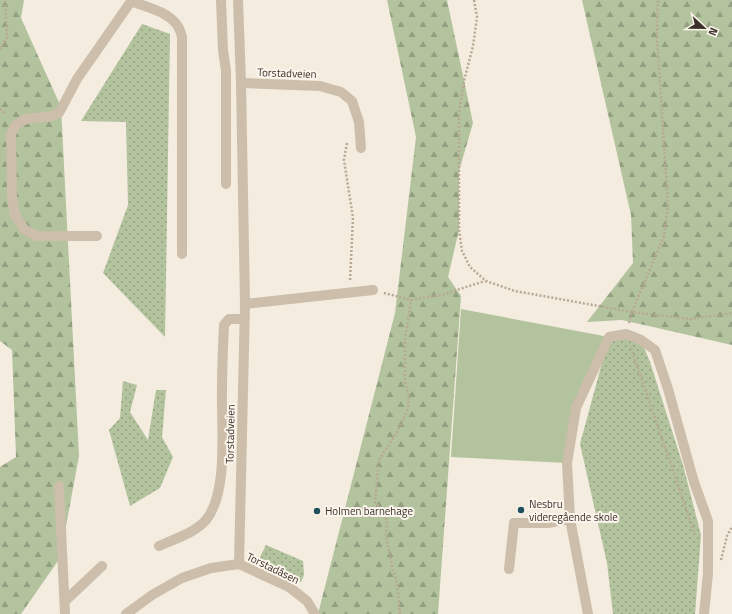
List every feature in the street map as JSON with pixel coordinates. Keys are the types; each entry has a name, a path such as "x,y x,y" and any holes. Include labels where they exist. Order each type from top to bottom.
{"street":[{"path":"97,236 36,236 24,229 15,215 12,198 11,134 16,125 26,119 52,116 59,113 77,79 131,0 159,11 169,17 177,25 182,37 182,254"},
{"path":"221,0 223,50 226,71 226,184"},
{"name":"Torstadveien","path":"238,0 245,304 239,564"},
{"path":"226,71 240,70"},
{"name":"Torstadveien","path":"241,83 320,86 341,92 352,101 359,122 361,148"},
{"path":"245,304 373,290"},
{"path":"159,546 192,531 201,525 211,514 217,500 221,472 224,325 228,319 244,319"},
{"path":"588,614 570,519 567,463 576,408 609,337 626,334 641,340 656,350 694,482 708,521 708,573 704,614"},
{"path":"59,486 65,614"},
{"path":"509,569 514,523 548,523 570,519"},
{"name":"Torstadåsen","path":"126,614 152,595 182,578 211,568 239,564 289,587 307,601 315,614"},
{"path":"65,601 102,566"}],"path":[{"path":"0,49 7,37 5,0"},
{"path":"474,0 477,17 473,46 464,81 459,112 458,230 462,251 470,267 486,281 515,291 632,312 690,319 732,313"},
{"path":"658,0 657,39 668,205 664,236 632,312 626,334 696,536"},
{"path":"0,108 6,114"},
{"path":"350,292 353,218 344,160 348,139 359,122"},
{"path":"373,290 411,300 441,295 486,281"},
{"path":"400,614 397,582 393,571 386,536 386,514 375,502 379,460 396,434 408,409 409,396 405,382 405,340 411,300"},
{"path":"723,550 727,536 732,527"}],"green space":[{"path":"0,0 24,0 21,18 61,107 79,456 60,558 21,614 0,614 0,467 16,457 12,350 0,341"},
{"path":"387,0 447,0 473,123 459,171 459,230 448,277 461,296 438,614 318,614 395,313 416,137"},
{"path":"582,0 732,0 732,345 622,320 587,322 633,263 631,215"},
{"path":"142,24 170,34 165,337 103,273 128,205 126,122 81,121"},
{"path":"461,309 609,337 576,408 567,463 451,457"},
{"path":"609,337 641,340 650,362 683,465 701,535 695,614 613,614 607,563 580,444"},
{"path":"123,381 137,385 130,412 148,440 156,390 166,390 162,437 173,457 160,488 130,506 109,430 120,418"},
{"path":"266,545 303,561 304,575 301,582 257,563"}],"place":[{"name":"Nesbru videregående skole","path":"521,510"},
{"name":"Holmen barnehage","path":"317,511"}]}
